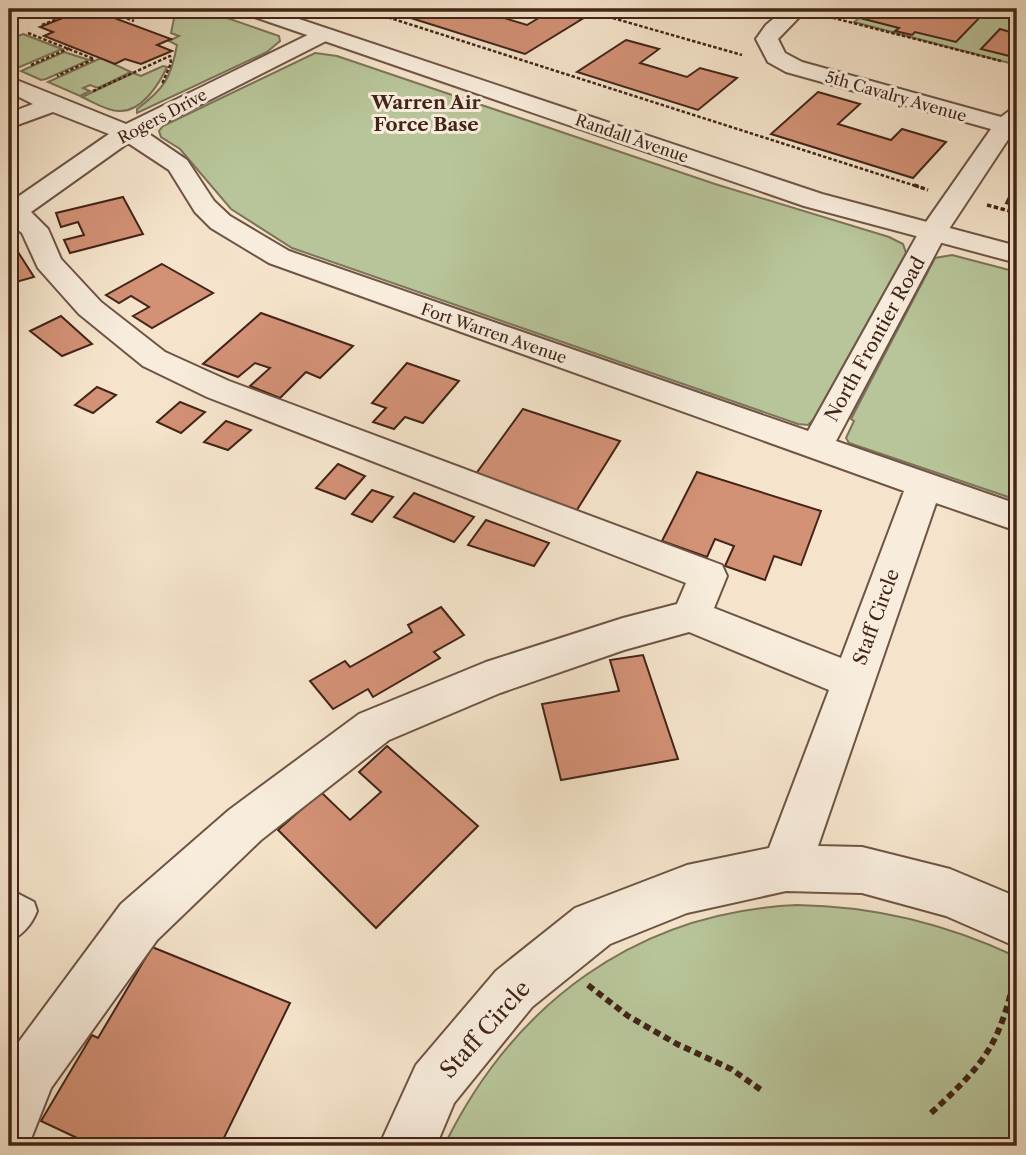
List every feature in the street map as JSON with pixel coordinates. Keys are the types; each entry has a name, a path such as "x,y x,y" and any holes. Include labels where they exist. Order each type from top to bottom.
{"street":[{"path":"9,13 19,9"},
{"name":"Randall Avenue","path":"250,9 813,200 1017,255"},
{"path":"776,57 767,39 773,29 804,10"},
{"name":"Rogers Drive","path":"10,213 126,133 325,34"},
{"name":"5th Cavalry Avenue","path":"776,57 794,67 827,77 1013,123"},
{"name":"Fort Warren Avenue","path":"9,84 55,90 178,165 205,207 238,235 279,257 817,445 1017,518"},
{"path":"9,121 55,90"},
{"name":"North Frontier Road","path":"817,445 933,232 1013,123"},
{"path":"10,213 34,229 48,262 90,308 154,359 218,389 708,576 691,616"},
{"name":"Staff Circle","path":"786,868 923,485"},
{"path":"9,1124 31,1070 139,922 245,825 374,727 485,680 623,634 691,616 853,681"},
{"name":"Staff Circle","path":"407,1146 435,1084 514,989 593,926 687,888 786,868 862,870 950,893 1017,922"}],"lane":[{"path":"9,901 25,911 9,929"}],"path":[{"path":"53,9 67,15"},
{"path":"101,9 134,21"},
{"path":"362,9 956,199"},
{"path":"582,9 750,58 776,57"},
{"path":"804,10 1001,61"},
{"path":"1000,14 1013,17 1017,12"},
{"path":"25,32 94,59 55,90"},
{"path":"30,65 72,47"},
{"path":"92,91 170,56 171,63 158,90"},
{"path":"560,952 592,991 628,1016 677,1044 731,1069 764,1092"},
{"path":"931,1114 971,1075 993,1045 1007,1010 1017,968"}],"green space":[{"path":"176,9 201,9 279,36 280,41 267,52 137,113 137,109 160,89 172,66 177,45 169,41 179,36 171,33"},
{"path":"871,9 1017,9 1017,65 854,22"},
{"path":"23,34 62,49 15,69 9,66 9,40"},
{"path":"64,52 89,60 41,80 21,71"},
{"path":"315,53 337,56 715,184 889,237 903,244 906,253 813,420 808,425 798,424 292,248 231,209 180,149 161,137 159,131 163,126"},
{"path":"101,58 131,72 98,88 90,85 83,88 90,91 80,96 48,82"},
{"path":"163,66 167,67 149,96 135,107 110,110 82,97 133,73 141,76"},
{"path":"952,255 1017,272 1017,500 849,443 846,438 854,421 851,419 935,258"},
{"path":"797,905 854,909 910,919 964,935 1017,957 1017,1146 444,1146 473,1095 506,1049 544,1009 587,974 633,947 684,926 739,912"}],"building":[{"path":"434,9 480,9 478,10 527,25 552,10 582,19 525,54 414,19"},
{"path":"871,9 1005,9 996,18 982,15 956,42 915,32 912,35 895,31 899,28 860,18"},
{"path":"80,11 92,16 101,13 171,39 157,45 172,51 141,64 125,59 115,64 44,36 53,32 40,27"},
{"path":"1000,29 1017,34 1017,58 981,49"},
{"path":"626,40 659,49 640,63 687,77 700,68 737,78 698,110 577,72"},
{"path":"818,92 860,104 838,124 891,140 902,129 946,142 913,178 771,134"},
{"path":"1017,181 1017,206 1006,203"},
{"path":"123,197 143,234 70,253 64,240 84,235 78,222 61,227 56,213"},
{"path":"18,252 34,277 9,284 9,255"},
{"path":"162,264 213,293 152,328 133,316 149,307 131,296 119,303 106,295"},
{"path":"261,313 353,346 320,378 306,372 280,398 250,386 270,368 255,363 238,377 203,364"},
{"path":"61,316 92,344 62,356 30,331"},
{"path":"407,363 459,381 423,423 405,417 394,429 373,422 386,408 372,403"},
{"path":"97,387 116,395 93,413 75,405"},
{"path":"180,402 205,412 181,433 157,422"},
{"path":"523,409 620,441 575,513 475,475"},
{"path":"226,421 251,430 228,450 204,442"},
{"path":"338,464 365,476 345,499 316,488"},
{"path":"697,472 821,511 801,565 774,556 765,580 725,566 734,546 715,539 707,557 662,541"},
{"path":"372,490 393,497 372,522 352,514"},
{"path":"414,493 474,517 454,542 394,517"},
{"path":"486,520 549,543 534,566 468,545"},
{"path":"441,607 464,635 434,652 440,658 373,697 368,689 333,709 310,681 345,661 350,667 412,632 408,625"},
{"path":"643,655 678,759 561,780 542,704 619,691 610,660"},
{"path":"1017,678 1017,712 1009,709"},
{"path":"387,746 478,826 376,928 278,830 321,792 350,820 381,792 359,772"},
{"path":"152,947 290,1003 220,1146 94,1146 41,1121 92,1035 98,1038"}],"district":[{"name":"Warren Air Force Base","path":"426,113"}]}
